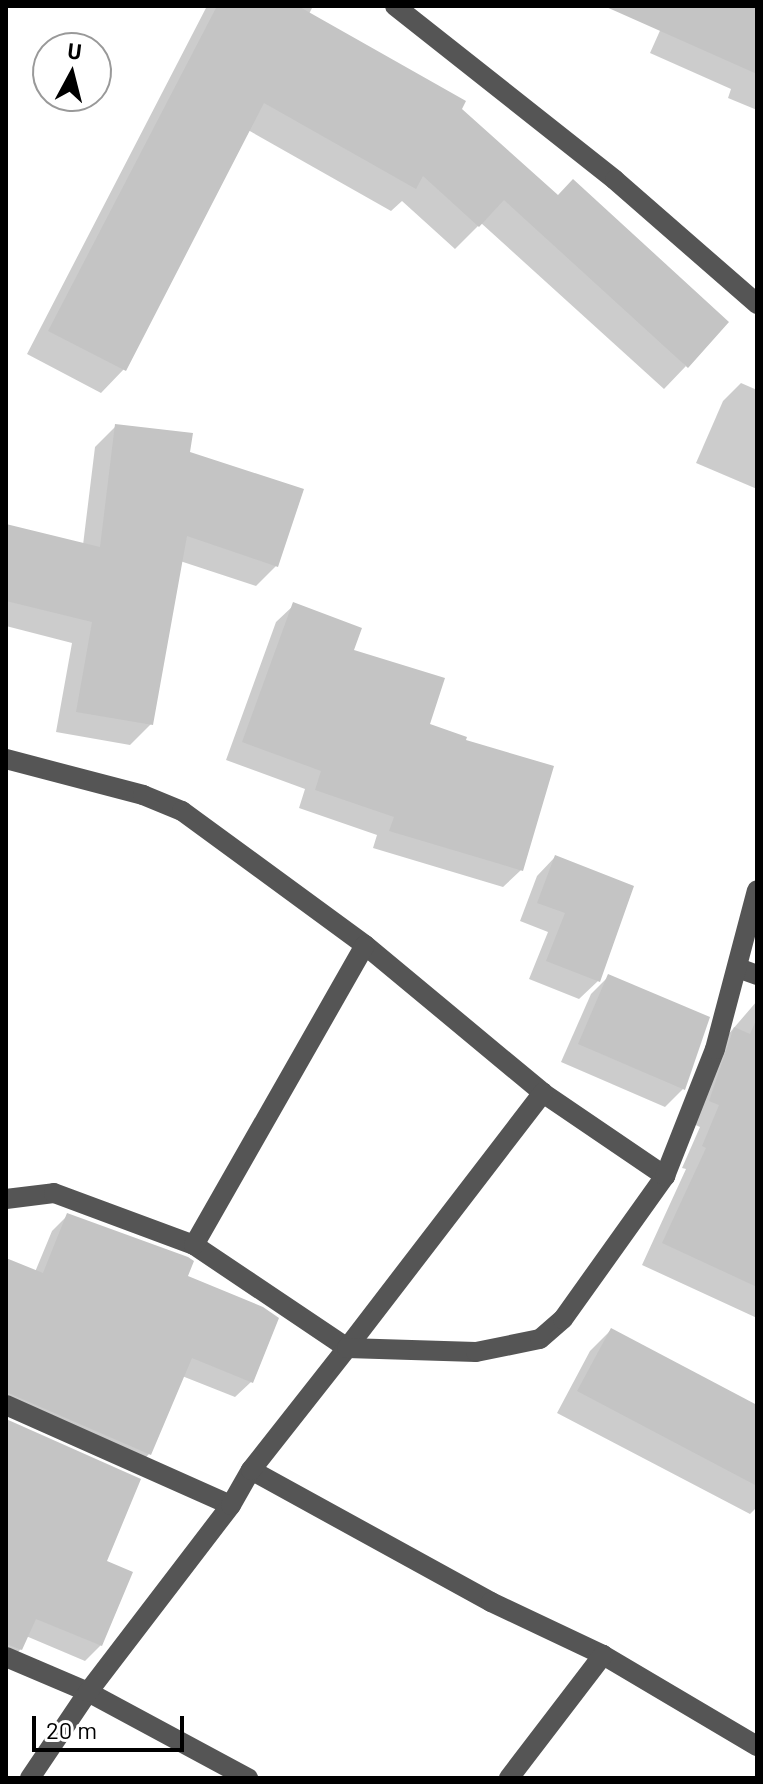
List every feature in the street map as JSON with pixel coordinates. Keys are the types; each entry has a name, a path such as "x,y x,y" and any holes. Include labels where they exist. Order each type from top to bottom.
{"street":[{"path":"395,6 615,180 757,304"},
{"path":"6,759 143,795 182,811 365,945 543,1093 665,1176"},
{"path":"6,1199 54,1193 194,1245 347,1348 476,1352 540,1339 552,1332 572,1308 665,1176 748,972 757,890"},
{"path":"194,1245 365,945"},
{"path":"30,1778 88,1692 231,1505 251,1470 543,1093"},
{"path":"6,1405 231,1505"},
{"path":"251,1470 491,1602 603,1655 757,1746"},
{"path":"509,1778 603,1655"},
{"path":"6,1657 88,1692 248,1778"}],"building":[{"path":"217,6 298,6 466,101 462,109 558,195 573,179 729,322 688,368 504,200 479,227 423,176 416,189 264,103 126,371 48,331"},
{"path":"604,6 757,6 757,74"},
{"path":"115,424 193,433 190,452 304,489 278,567 187,536 153,725 76,712 92,622 6,601 6,524 100,547"},
{"path":"293,602 362,628 354,650 445,678 430,724 467,737 466,740 554,766 523,871 389,831 394,817 315,790 321,771 242,742"},
{"path":"555,855 634,886 600,982 546,961 565,913 537,903"},
{"path":"608,974 710,1017 685,1090 578,1044"},
{"path":"757,1018 757,1287 662,1243 706,1148 702,1146 719,1105 709,1101 734,1027 750,1034"},
{"path":"67,1213 188,1257 194,1261 188,1276 263,1307 279,1318 253,1383 192,1358 151,1455 6,1392 6,1258 43,1273"},
{"path":"611,1328 757,1405 757,1486 577,1391"},
{"path":"6,1419 141,1479 107,1561 133,1572 102,1646 36,1619 22,1650 6,1644"}]}
